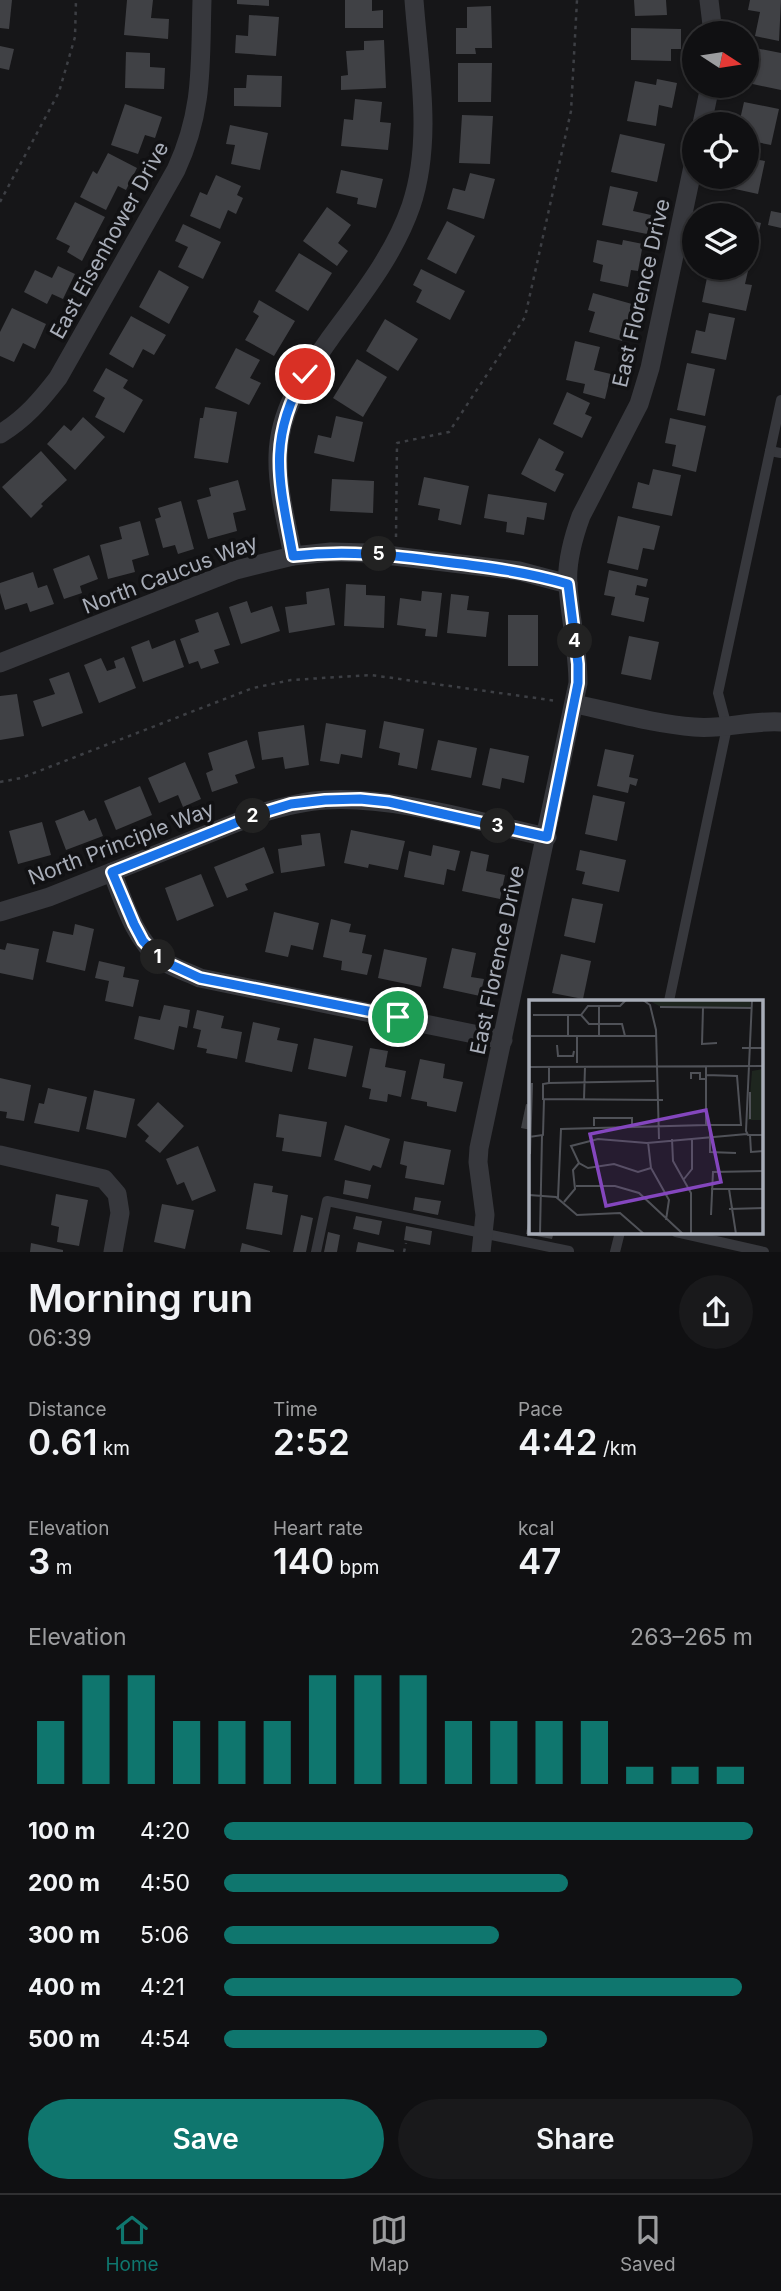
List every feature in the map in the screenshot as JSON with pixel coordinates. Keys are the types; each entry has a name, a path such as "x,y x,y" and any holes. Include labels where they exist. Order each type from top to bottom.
{"street":[{"name":"East Eisenhower Drive","path":"0,434 35,407 58,378 176,170 188,144 199,95 202,0"},
{"path":"293,556 279,476 279,445 285,415 305,374 381,268 400,233 411,205 418,175 422,114 414,0"},
{"path":"709,0 712,21"},
{"name":"East Florence Drive","path":"483,1242 484,1202 478,1162 479,1148 547,837 568,703 578,664 568,564 581,516 639,404 650,368 688,189"},
{"name":"North Caucus Way","path":"0,663 236,570 293,556 331,552 369,553 519,571 568,584"},
{"path":"568,703 695,728 727,727 758,720 781,722"},
{"name":"North Principle Way","path":"0,912 49,898 258,814 291,804 360,799 389,802 547,837"},
{"path":"112,872 143,941 161,960 200,978 503,1040"},
{"path":"0,1155 104,1179 117,1194 120,1213 113,1251"}],"lane":[{"path":"668,1000 727,727 718,692 781,400"},
{"path":"770,451 781,453"},
{"path":"316,1251 327,1201 483,1242 569,1251"},
{"path":"615,1251 619,1234"},
{"path":"685,1234 764,1251"}],"path":[{"path":"0,202 59,92 75,37 76,0"},
{"path":"396,537 397,443 449,432 525,317 571,111 577,0"},
{"path":"0,782 20,778 253,688 292,680 371,675 568,703"},
{"path":"404,1251 406,1243"}],"building":[{"path":"0,0 12,0 9,29 0,28"},
{"path":"127,0 153,0 151,18 169,19 168,39 124,35"},
{"path":"237,0 269,0 269,6 237,4"},
{"path":"345,0 372,0 372,11 383,10 383,28 345,28"},
{"path":"634,0 666,0 667,15 635,16"},
{"path":"750,0 781,0 779,41 760,37 760,12 748,10"},
{"path":"491,6 492,48 475,48 476,54 456,54 456,28 467,28 467,7"},
{"path":"249,15 279,17 276,56 235,53 236,35 248,36"},
{"path":"631,28 681,29 681,49 671,49 671,61 631,60"},
{"path":"384,40 386,88 341,90 341,76 348,75 346,51 364,50 364,41"},
{"path":"0,46 14,49 9,70 0,68"},
{"path":"760,49 781,53 781,90 760,86"},
{"path":"126,52 150,53 150,67 165,68 164,89 125,88"},
{"path":"458,63 492,63 491,102 458,102"},
{"path":"247,75 282,76 281,107 234,106 234,88 246,88"},
{"path":"657,79 677,83 672,108 659,105 656,126 627,121 635,81 656,85"},
{"path":"355,99 382,102 380,122 391,123 388,150 341,146 344,119 353,120"},
{"path":"744,102 779,109 771,145 759,142 759,112 742,112"},
{"path":"125,104 162,117 155,138 145,135 138,154 111,145"},
{"path":"462,115 493,116 490,164 459,163"},
{"path":"230,125 268,133 260,170 231,164 235,145 226,144"},
{"path":"620,134 665,144 657,182 611,172"},
{"path":"108,153 137,168 126,190 118,186 106,210 80,197 93,171 97,174"},
{"path":"759,160 765,161 758,194 735,189 759,189"},
{"path":"341,170 383,179 376,208 357,204 358,198 336,193"},
{"path":"470,173 495,179 484,219 447,209 453,188 465,191"},
{"path":"216,175 241,186 237,195 243,198 236,214 228,210 220,229 190,216 200,192 207,195"},
{"path":"610,186 638,192 633,211 651,215 647,234 602,225"},
{"path":"75,202 105,217 82,261 67,252 70,246 56,239"},
{"path":"327,207 351,225 338,243 348,251 337,266 303,241"},
{"path":"771,211 781,213 781,228 768,225"},
{"path":"447,221 475,236 456,274 427,259"},
{"path":"183,224 221,242 203,279 178,267 188,247 175,241"},
{"path":"597,240 622,245 623,240 643,244 638,271 631,270 628,287 600,281 603,265 593,262"},
{"path":"299,253 332,273 308,311 275,291"},
{"path":"58,266 75,274 63,299 52,294 47,304 24,292 35,270 52,278"},
{"path":"421,269 465,291 450,320 416,302 422,290 413,285"},
{"path":"159,270 189,287 169,324 139,307"},
{"path":"707,280 746,280 745,284 752,285 746,311 702,302"},
{"path":"593,293 632,304 622,341 589,332 595,312 588,310"},
{"path":"259,300 295,321 274,356 245,340 259,316 253,312"},
{"path":"12,308 46,324 35,349 23,343 14,362 0,356 0,332"},
{"path":"709,313 735,318 726,360 691,353 696,330 705,332"},
{"path":"131,316 166,335 154,355 143,349 133,368 109,354"},
{"path":"385,319 418,339 398,371 366,351"},
{"path":"575,341 600,347 594,370 611,374 605,399 583,393 585,384 566,380"},
{"path":"236,348 260,360 250,378 261,383 249,405 215,388"},
{"path":"357,359 387,377 363,417 333,398"},
{"path":"687,363 715,369 705,416 677,410"},
{"path":"106,368 128,380 123,388 143,400 124,433 95,417 105,398 93,391"},
{"path":"567,392 590,403 585,414 592,417 582,438 553,424"},
{"path":"205,407 237,412 228,463 194,458 200,418 203,418"},
{"path":"336,416 363,422 354,462 314,453 318,435 331,438"},
{"path":"83,417 105,437 75,470 47,444 64,425 71,431"},
{"path":"670,418 706,426 696,472 672,466 676,445 665,443"},
{"path":"539,438 564,452 555,470 564,474 555,492 521,474"},
{"path":"41,451 67,480 41,504 43,506 31,518 2,487"},
{"path":"653,469 681,475 672,516 632,508 638,482 649,485"},
{"path":"424,477 469,486 461,525 438,520 440,509 418,505"},
{"path":"332,479 374,481 373,513 330,511"},
{"path":"238,480 246,510 233,513 237,531 208,539 197,500 211,496 209,488"},
{"path":"488,494 547,503 544,520 527,517 524,535 506,532 507,522 484,518"},
{"path":"181,501 194,549 178,554 175,545 163,548 155,519 161,517 158,508"},
{"path":"618,516 660,526 654,550 643,548 638,570 607,563"},
{"path":"140,521 149,555 132,560 135,572 108,579 100,545 122,539 119,527"},
{"path":"89,555 98,579 80,586 82,593 64,599 53,569"},
{"path":"609,570 648,579 646,587 637,585 635,595 649,598 644,622 611,615 615,597 604,595"},
{"path":"33,572 38,588 47,585 54,604 30,612 27,603 5,610 0,583"},
{"path":"346,584 366,585 366,595 385,596 384,628 344,626"},
{"path":"329,588 335,625 289,633 285,607 307,604 306,592"},
{"path":"422,591 442,593 437,637 425,636 426,629 397,625 400,598 421,601"},
{"path":"451,594 469,596 467,610 489,612 486,637 447,633"},
{"path":"247,601 251,613 272,606 280,631 241,644 229,607"},
{"path":"218,612 230,645 214,650 219,663 201,669 198,661 189,664 180,639 199,632 195,620"},
{"path":"508,615 538,615 538,666 508,666"},
{"path":"629,636 659,642 651,680 621,674"},
{"path":"149,640 152,649 175,640 184,667 143,682 131,647"},
{"path":"124,657 136,688 99,703 84,665 101,658 107,671 116,668 114,661"},
{"path":"69,672 83,713 42,727 33,701 55,694 49,679"},
{"path":"17,694 24,736 0,740 0,696"},
{"path":"384,721 424,729 417,769 398,765 400,753 379,748"},
{"path":"326,723 366,730 362,758 341,754 339,764 320,761"},
{"path":"304,725 309,765 285,769 283,757 262,760 258,732"},
{"path":"247,740 255,768 235,775 238,783 212,792 206,773 213,770 208,753"},
{"path":"438,740 477,748 471,778 431,770"},
{"path":"490,748 529,756 524,783 502,778 500,789 482,785"},
{"path":"605,749 634,755 629,777 638,779 636,786 630,784 628,793 597,786"},
{"path":"185,762 201,799 183,807 178,795 159,803 148,778"},
{"path":"140,786 152,815 116,830 104,801"},
{"path":"593,795 625,802 617,841 585,834"},
{"path":"84,810 89,821 96,818 103,836 66,850 55,821"},
{"path":"42,822 51,855 18,864 9,831"},
{"path":"351,830 405,841 398,870 369,864 368,868 344,863"},
{"path":"320,833 325,866 281,873 278,849 302,845 301,835"},
{"path":"433,845 460,851 455,871 447,869 444,885 404,877 409,851 431,856"},
{"path":"264,847 274,873 245,884 248,890 227,898 214,867"},
{"path":"580,850 626,860 619,892 582,884 585,872 576,870"},
{"path":"471,851 489,855 486,871 505,875 500,899 462,891"},
{"path":"201,874 214,906 177,921 165,888"},
{"path":"572,898 603,904 595,943 564,936"},
{"path":"274,912 319,923 313,950 291,945 288,957 265,952"},
{"path":"331,919 351,924 349,932 366,935 362,953 372,955 367,975 341,970 342,961 323,957"},
{"path":"75,924 94,929 85,971 46,962 53,931 73,935"},
{"path":"7,943 39,949 33,980 0,973 0,949 5,950"},
{"path":"452,948 476,953 471,977 484,979 480,996 443,988"},
{"path":"384,949 427,958 421,987 378,978"},
{"path":"561,954 591,961 583,999 552,993"},
{"path":"99,961 125,967 123,977 139,980 133,1007 105,1001 109,981 95,978"},
{"path":"164,1005 190,1010 187,1028 179,1026 174,1050 134,1039 139,1016 160,1020"},
{"path":"197,1010 224,1016 221,1028 242,1032 237,1059 206,1053 207,1049 197,1047 201,1030 193,1028"},
{"path":"253,1022 280,1028 277,1040 298,1044 292,1072 245,1062"},
{"path":"314,1038 353,1046 346,1077 308,1069"},
{"path":"370,1048 388,1051 385,1067 406,1071 401,1097 388,1094 387,1102 369,1099 371,1089 362,1087"},
{"path":"420,1059 445,1064 443,1078 463,1082 456,1112 427,1106 427,1102 411,1099"},
{"path":"0,1078 31,1085 24,1121 6,1118 7,1112 0,1111"},
{"path":"48,1088 87,1097 79,1132 34,1123 39,1103 44,1104"},
{"path":"94,1090 135,1099 126,1138 86,1129"},
{"path":"158,1102 184,1126 160,1153 145,1141 149,1136 137,1125"},
{"path":"526,1104 529,1105 529,1130 521,1128"},
{"path":"279,1114 327,1122 321,1157 282,1151 284,1138 276,1137"},
{"path":"345,1125 390,1139 381,1168 373,1165 370,1171 334,1160"},
{"path":"404,1141 451,1150 444,1185 405,1178 407,1166 400,1164"},
{"path":"198,1146 216,1191 192,1201 184,1182 177,1185 166,1159"},
{"path":"345,1180 371,1185 368,1199 343,1194"},
{"path":"254,1183 273,1186 272,1192 288,1195 282,1235 246,1229"},
{"path":"56,1194 88,1200 79,1246 57,1242 59,1227 51,1225"},
{"path":"415,1197 441,1201 438,1215 413,1210"},
{"path":"162,1204 194,1210 185,1249 154,1242"},
{"path":"301,1215 313,1218 306,1252 293,1252"},
{"path":"356,1216 382,1221 379,1235 353,1229"},
{"path":"529,1218 529,1234 553,1234 552,1239 526,1234"},
{"path":"406,1226 432,1231 430,1245 404,1240"},
{"path":"328,1232 340,1235 337,1252 324,1252"},
{"path":"358,1242 394,1250 394,1252 356,1252"},
{"path":"31,1243 63,1250 63,1252 30,1252"},
{"path":"242,1243 270,1251 270,1252 240,1252"}],"route":[{"path":"305,374 285,415 278,455 293,556 331,552 369,553 519,571 568,584 578,683 547,837 389,802 325,800 291,804 258,814 112,872 143,941 161,960 200,978 398,1017"}]}
